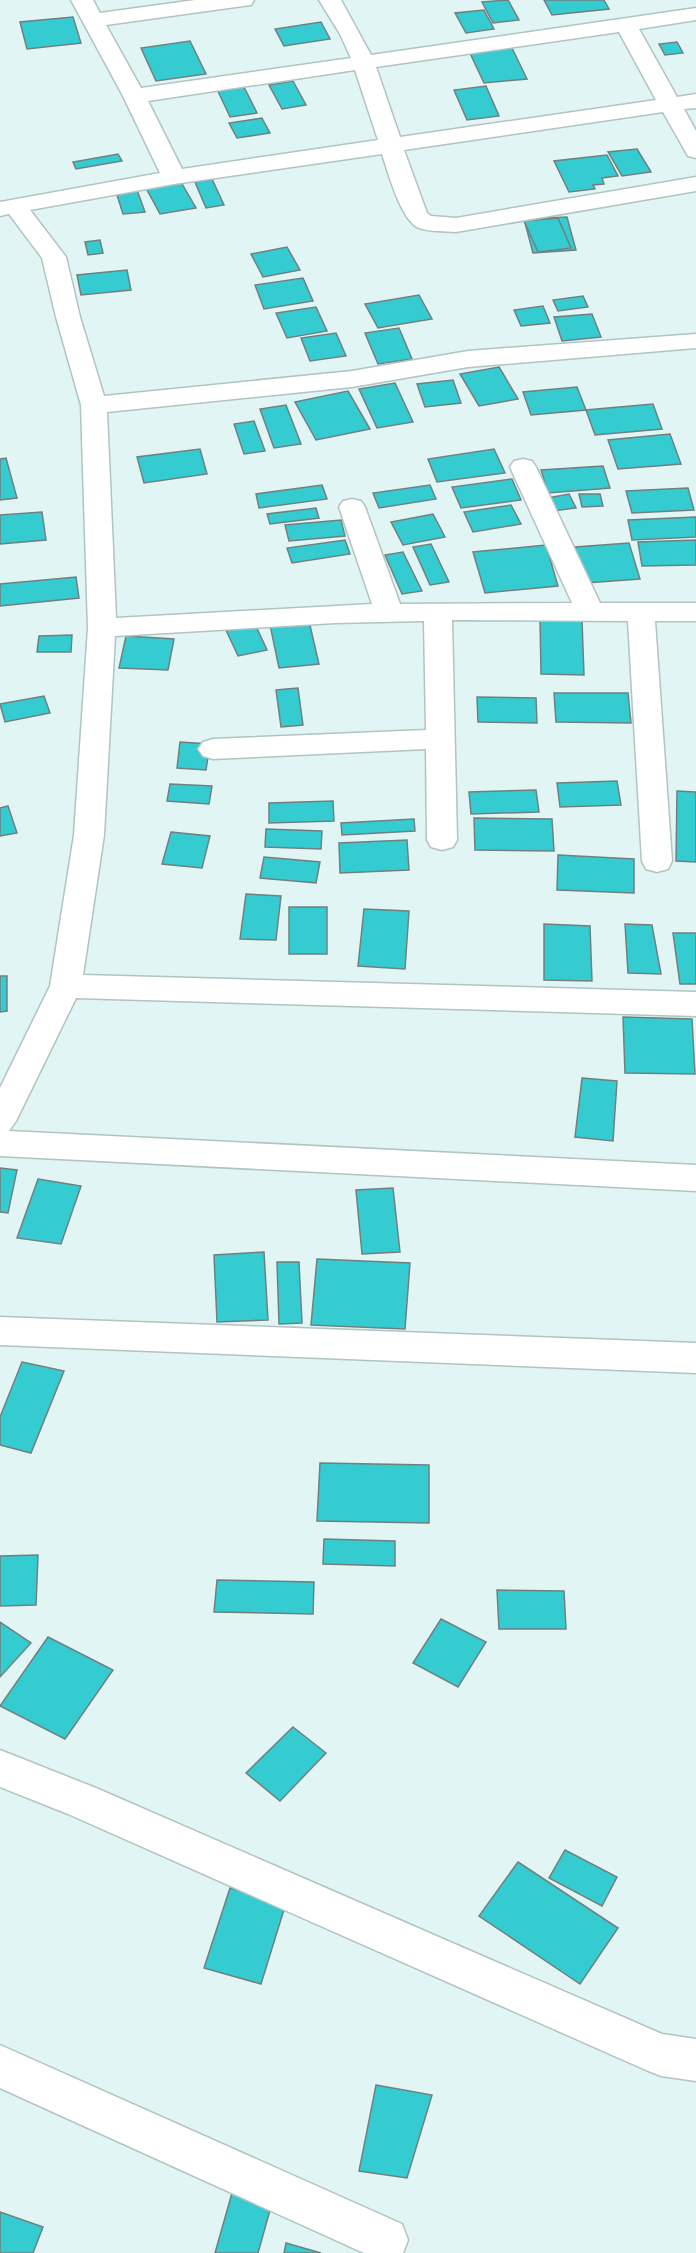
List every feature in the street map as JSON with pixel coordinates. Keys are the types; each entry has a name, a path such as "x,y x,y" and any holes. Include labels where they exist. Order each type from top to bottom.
{"street":[{"path":"82,0 134,96 174,177"},
{"path":"93,20 243,0"},
{"path":"330,0 348,24 366,62 390,145 417,216 425,222 456,225 696,184"},
{"path":"134,96 696,14"},
{"path":"625,24 696,151"},
{"path":"7,207 174,177 696,101"},
{"path":"0,1121 66,986 89,835 102,628 94,405 68,317 54,257 7,207"},
{"path":"94,405 202,396 352,379 468,359 696,341"},
{"path":"523,467 590,611"},
{"path":"352,507 389,613"},
{"path":"641,611 657,861"},
{"path":"438,612 442,840"},
{"path":"102,628 389,613 696,612"},
{"path":"213,749 440,739"},
{"path":"66,986 696,1004"},
{"path":"0,1143 696,1178"},
{"path":"0,1331 696,1358"},
{"path":"0,1768 82,1801 661,2055 696,2060"},
{"path":"0,2066 386,2240"}],"building":[{"path":"508,0 519,20 493,23 482,2"},
{"path":"544,0 604,0 609,9 552,15"},
{"path":"484,10 494,29 466,33 455,13"},
{"path":"73,17 81,43 27,49 20,22"},
{"path":"321,22 330,39 284,46 275,29"},
{"path":"190,41 206,74 156,81 141,48"},
{"path":"677,42 683,53 665,55 659,44"},
{"path":"512,48 527,79 484,83 470,53"},
{"path":"293,81 306,105 282,109 269,85"},
{"path":"243,85 257,113 230,117 217,89"},
{"path":"486,86 499,116 467,120 454,90"},
{"path":"262,118 270,133 237,138 229,123"},
{"path":"637,149 651,172 622,176 608,152"},
{"path":"118,154 122,161 76,169 73,162"},
{"path":"607,155 618,176 602,178 604,184 593,185 595,189 569,192 554,161"},
{"path":"212,179 224,205 206,208 195,182"},
{"path":"181,182 196,208 160,214 146,188"},
{"path":"137,190 145,212 123,214 116,192"},
{"path":"567,217 576,250 533,253 524,219"},
{"path":"558,218 571,248 538,252 524,221"},
{"path":"100,240 103,253 88,255 85,242"},
{"path":"287,247 300,270 263,277 251,254"},
{"path":"127,270 131,290 81,295 77,275"},
{"path":"303,278 313,301 264,309 255,285"},
{"path":"419,295 432,319 378,328 365,304"},
{"path":"583,296 588,307 558,311 553,300"},
{"path":"543,306 550,323 521,326 514,310"},
{"path":"316,307 327,331 287,338 276,313"},
{"path":"592,314 601,337 562,341 554,317"},
{"path":"399,328 412,359 378,364 365,333"},
{"path":"336,333 346,356 310,361 301,338"},
{"path":"499,367 518,399 479,406 460,374"},
{"path":"453,380 461,403 425,407 417,384"},
{"path":"395,383 413,422 377,428 359,389"},
{"path":"577,387 586,410 531,415 523,392"},
{"path":"348,391 370,429 316,440 295,402"},
{"path":"653,404 662,429 595,435 586,410"},
{"path":"286,405 301,444 274,448 260,409"},
{"path":"254,421 265,451 244,454 234,424"},
{"path":"670,434 681,464 618,469 608,440"},
{"path":"200,449 207,474 144,483 137,457"},
{"path":"494,449 505,473 437,482 428,459"},
{"path":"6,458 17,498 0,500 0,459"},
{"path":"603,466 610,488 548,493 541,470"},
{"path":"512,479 521,500 461,508 452,487"},
{"path":"322,485 327,499 259,508 256,494"},
{"path":"430,485 436,499 379,508 373,493"},
{"path":"688,488 694,510 632,513 626,491"},
{"path":"569,494 576,508 553,511 547,498"},
{"path":"579,494 600,494 603,506 582,507"},
{"path":"511,505 521,524 473,532 464,512"},
{"path":"316,508 319,518 270,524 267,514"},
{"path":"42,512 46,540 0,544 0,515"},
{"path":"433,514 445,537 403,545 391,522"},
{"path":"696,517 696,537 632,540 628,520"},
{"path":"341,520 345,536 289,541 285,525"},
{"path":"345,540 350,554 292,563 287,548"},
{"path":"696,540 696,565 642,566 638,542"},
{"path":"629,543 640,579 585,583 575,547"},
{"path":"431,544 449,582 430,585 413,547"},
{"path":"546,545 558,586 485,593 473,552"},
{"path":"403,552 422,591 402,594 385,555"},
{"path":"76,577 79,598 0,606 0,584"},
{"path":"540,619 582,620 584,675 541,674"},
{"path":"309,621 319,664 279,668 270,625"},
{"path":"255,624 267,650 238,656 226,630"},
{"path":"72,635 71,652 37,652 39,636"},
{"path":"126,636 174,639 168,670 119,668"},
{"path":"298,688 303,725 281,727 276,690"},
{"path":"554,693 628,693 631,723 556,722"},
{"path":"44,696 50,713 5,722 0,704"},
{"path":"477,697 536,698 537,723 478,722"},
{"path":"180,742 210,744 206,770 177,768"},
{"path":"617,781 621,805 560,807 557,783"},
{"path":"170,784 212,786 209,804 167,801"},
{"path":"536,790 539,812 471,814 469,792"},
{"path":"677,791 696,792 696,862 676,861"},
{"path":"333,801 334,821 269,823 269,803"},
{"path":"8,806 17,833 0,836 0,808"},
{"path":"474,818 552,819 554,851 475,850"},
{"path":"414,819 415,831 342,835 341,823"},
{"path":"266,829 322,831 321,849 265,847"},
{"path":"171,832 210,836 202,868 162,864"},
{"path":"407,840 409,870 340,873 339,843"},
{"path":"558,855 634,859 634,893 557,890"},
{"path":"264,857 320,862 316,883 260,878"},
{"path":"246,894 281,896 276,940 240,939"},
{"path":"289,907 327,907 327,954 289,954"},
{"path":"364,909 409,911 405,969 358,966"},
{"path":"544,924 590,926 592,981 544,980"},
{"path":"625,924 652,925 661,974 628,973"},
{"path":"673,933 696,933 696,984 680,984"},
{"path":"0,976 7,976 7,1011 0,1012"},
{"path":"623,1017 692,1019 695,1074 625,1073"},
{"path":"582,1078 617,1081 613,1141 575,1137"},
{"path":"0,1168 17,1170 8,1213 0,1212"},
{"path":"38,1179 81,1186 61,1244 17,1238"},
{"path":"393,1188 400,1252 362,1254 356,1190"},
{"path":"264,1252 268,1320 217,1322 214,1255"},
{"path":"317,1259 410,1263 405,1329 311,1325"},
{"path":"277,1262 299,1262 302,1323 279,1324"},
{"path":"22,1362 64,1371 31,1453 0,1445 0,1417"},
{"path":"320,1463 429,1465 429,1523 317,1521"},
{"path":"324,1539 395,1541 395,1566 323,1564"},
{"path":"38,1555 36,1605 0,1606 0,1556"},
{"path":"217,1580 314,1582 313,1614 214,1612"},
{"path":"497,1590 564,1591 566,1629 499,1629"},
{"path":"441,1619 486,1642 458,1687 413,1663"},
{"path":"0,1622 31,1643 0,1677"},
{"path":"48,1637 113,1670 65,1739 0,1706"},
{"path":"293,1727 326,1753 280,1801 246,1773"},
{"path":"565,1850 617,1877 602,1906 549,1878"},
{"path":"518,1862 618,1928 580,1984 479,1916"},
{"path":"239,1886 281,1895 261,1980 217,1970 221,1926"},
{"path":"230,1888 286,1903 261,1984 204,1968"},
{"path":"376,2085 432,2095 407,2178 359,2171"},
{"path":"232,2193 272,2203 258,2253 215,2253"},
{"path":"0,2212 43,2227 33,2253 0,2253"},
{"path":"286,2243 321,2253 284,2253"}]}
